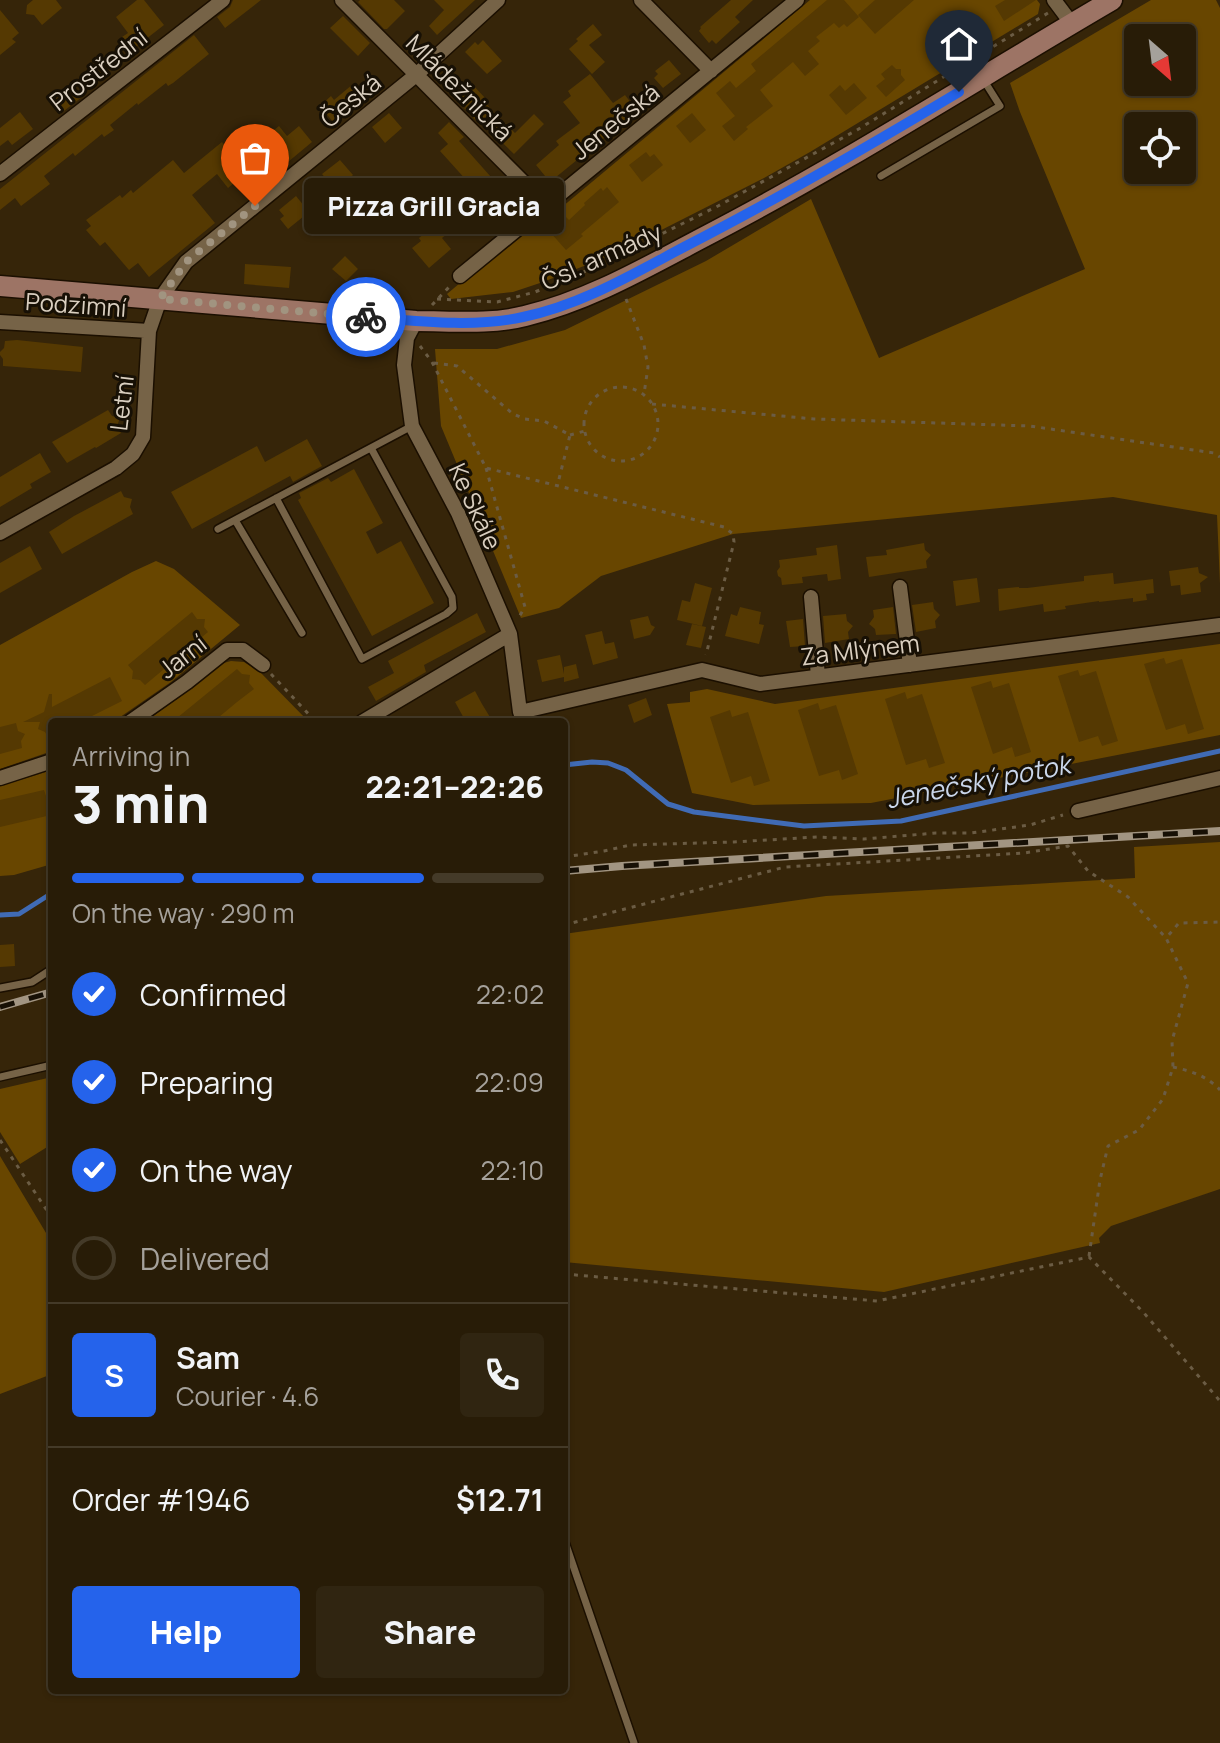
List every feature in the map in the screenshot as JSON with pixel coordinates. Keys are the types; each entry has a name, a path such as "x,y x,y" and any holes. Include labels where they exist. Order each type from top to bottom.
{"main road":[{"name":"Čsl. armády","path":"0,286 160,299 411,329 523,317 598,291 771,203 982,78 1081,12 1112,0"}],"street":[{"name":"Prostřední","path":"0,174 223,0"},
{"name":"Mládežnická","path":"342,0 546,205"},
{"name":"Česká","path":"160,299 186,262 416,75 498,0"},
{"path":"641,0 711,71"},
{"name":"Jenečská","path":"460,276 797,0"},
{"path":"1056,3 1081,12"},
{"name":"Letní","path":"0,533 116,468 133,454 143,437 149,331 160,299"},
{"name":"Podzimní","path":"0,322 149,331"},
{"name":"Ke Skále","path":"411,329 404,365 412,426 458,513 510,634 520,717"},
{"path":"900,587 910,665"},
{"path":"811,597 818,676"},
{"name":"Za Mlýnem","path":"520,717 702,670 760,684 1220,625"},
{"path":"369,718 510,634"},
{"name":"Jarní","path":"136,718 227,650 243,650 263,665"},
{"path":"0,778 48,762"},
{"path":"1078,811 1220,778"}],"lane":[{"path":"881,176 1000,106 982,78"},
{"path":"218,529 412,426"},
{"path":"276,498 362,659 453,608 452,597 371,448"},
{"path":"235,520 302,633"},
{"path":"0,988 32,982 48,972"},
{"path":"0,1077 48,1066"},
{"path":"568,1551 634,1743"}],"path":[{"path":"437,299 497,302 535,292 591,269 718,206 857,130 1056,3"},
{"path":"460,276 411,329 432,362 486,468 525,607 510,634"},
{"path":"626,299 644,345 648,367 644,394"},
{"path":"432,362 457,366 513,414 544,421 570,435 585,431"},
{"path":"622,387 644,394 652,404 658,415 659,428 655,441 647,451 624,462 600,455 585,431 584,423 592,401 600,394 622,387"},
{"path":"652,404 814,419 1030,426 1214,453 1220,457"},
{"path":"557,487 570,435"},
{"path":"486,468 724,527 733,534 734,542 702,670"},
{"path":"263,665 312,718"},
{"path":"568,856 630,845 971,833 1030,825 1078,811"},
{"path":"568,924 785,867 1024,853 1068,846 1088,871 1128,897 1166,938 1188,983 1172,1041 1173,1067 1163,1099 1139,1130 1108,1146 1089,1257"},
{"path":"1166,938 1179,923 1220,922"},
{"path":"1173,1067 1196,1072 1220,1090"},
{"path":"0,1140 48,1212"},
{"path":"568,1274 877,1301 1089,1257"},
{"path":"1089,1257 1144,1313 1220,1401"}],"shaded area":[{"path":"810,0 1037,0 1040,4 1038,14 810,152 612,255 513,292 451,299 447,294 538,217 544,222"},
{"path":"1151,0 1216,0 1220,8 1220,584 1217,515 1113,497 733,534 601,576 559,608 521,618 441,426 435,349 497,349 565,330 706,261 811,199 879,358 1085,269 1010,83"},
{"path":"156,561 174,569 240,625 171,682 119,718 48,718 48,752 0,769 0,645"},
{"path":"1220,644 1220,735 871,803 753,805 692,793 667,704 690,702 690,692 707,689 775,704"},
{"path":"244,662 260,672 305,718 151,718 220,664"},
{"path":"48,771 48,865 0,876 0,786"},
{"path":"1220,842 1220,1189 1111,1226 1099,1238 1100,1243 884,1292 568,1262 568,933 826,896 1135,878 1134,847"},
{"path":"48,1078 48,1146 20,1164 0,1132 0,1089"},
{"path":"0,1156 48,1236 48,1376 0,1394"}],"building":[{"path":"33,0 56,0 62,8 42,25 34,15 26,14 27,5"},
{"path":"137,0 144,0 164,25 132,50 122,37 128,33 116,17"},
{"path":"233,0 261,0 225,28 217,17 230,7"},
{"path":"394,0 405,11 384,29 358,2"},
{"path":"434,0 475,0 437,35 429,26 444,10"},
{"path":"731,0 753,0 735,17 740,22 716,44 712,40 709,43 699,31 700,27"},
{"path":"827,0 844,0 859,17 847,27 844,24 839,28 834,23 816,37 820,41 808,51 819,64 805,76 793,62 760,90 773,106 746,127 748,129 734,141 722,126 735,116 716,93 730,81 736,88 756,71 751,64"},
{"path":"875,0 914,0 875,34 858,15"},
{"path":"1005,0 1036,0 1004,21 995,6"},
{"path":"0,10 19,33 12,39 16,42 0,55"},
{"path":"343,16 370,43 358,56 330,28"},
{"path":"593,24 602,35 589,45 605,62 592,74 569,49"},
{"path":"194,35 209,54 173,83 168,86 166,83 137,103 110,125 114,130 104,137 102,134 75,156 73,153 44,176 50,184 21,206 15,198 0,210 0,189"},
{"path":"483,40 502,61 487,74 465,52 475,42 478,45"},
{"path":"669,60 681,74 663,88 654,78 658,74 655,71"},
{"path":"892,65 901,69 905,80 886,97 876,86 885,79 881,74"},
{"path":"590,74 613,103 625,95 637,111 550,182 536,165 559,145 556,141 580,123 563,102 571,96 568,91"},
{"path":"854,83 867,98 846,115 829,95 840,85 845,91"},
{"path":"353,84 364,98 334,123 320,106 331,96 334,100"},
{"path":"472,84 515,133 534,114 544,124 514,154 481,122 479,124 458,98"},
{"path":"73,85 82,97 60,114 51,103"},
{"path":"20,112 33,129 12,145 8,140 0,146 0,128"},
{"path":"389,113 402,128 385,143 372,127"},
{"path":"692,113 706,130 690,143 676,126"},
{"path":"449,122 464,137 459,141 491,177 477,192 440,151 448,144 438,133"},
{"path":"279,126 287,136 299,126 312,142 276,172 267,160 278,147 268,135"},
{"path":"222,142 247,172 228,188 217,174 192,195 215,223 149,277 138,263 129,270 105,242 100,246 86,230 91,226 86,220 120,195 122,198 131,190 133,193 173,160 184,173"},
{"path":"646,152 650,157 654,154 663,165 642,182 629,165"},
{"path":"340,160 353,175 333,192 324,182 327,180 322,174"},
{"path":"607,187 619,202 566,250 549,231 566,217 569,220 601,188 603,191"},
{"path":"504,191 514,202 492,220 481,209"},
{"path":"296,196 309,212 288,229 280,219 284,216 279,210"},
{"path":"443,210 456,227 442,238 451,249 429,268 412,248 435,224 432,219"},
{"path":"345,256 358,269 346,281 332,269"},
{"path":"245,264 291,267 289,288 244,284"},
{"path":"5,341 83,347 81,372 3,366 0,352"},
{"path":"108,410 112,416 120,418 117,426 121,433 67,463 52,442"},
{"path":"307,439 322,466 293,482 290,476 192,529 171,492 257,446 265,462"},
{"path":"40,453 51,472 30,484 32,488 0,507 0,477"},
{"path":"354,469 383,523 366,532 377,554 401,541 434,603 372,636 298,500 301,498 299,493 328,478 331,482"},
{"path":"121,491 124,497 132,499 130,507 133,514 62,554 49,532"},
{"path":"924,543 925,550 931,555 926,561 927,568 869,577 866,557 887,555 886,550"},
{"path":"837,545 841,579 828,581 827,574 802,577 803,583 782,585 777,571 779,560 817,555 816,548"},
{"path":"30,546 42,569 0,593 0,563"},
{"path":"1198,567 1199,573 1208,577 1200,583 1201,592 1181,595 1180,585 1171,586 1169,571"},
{"path":"1113,573 1114,584 1153,579 1154,593 1146,594 1147,600 1133,602 1133,598 1099,601 1044,612 1043,604 999,611 998,589 1084,581 1084,576"},
{"path":"977,578 980,602 956,606 953,581"},
{"path":"695,583 712,588 702,626 677,620 682,600 690,602"},
{"path":"933,602 934,609 940,615 935,621 936,628 916,632 912,605"},
{"path":"740,607 761,612 759,624 764,625 759,644 725,636 731,614 737,616"},
{"path":"893,607 896,634 876,635 869,624 874,617 873,610"},
{"path":"192,612 197,619 205,619 204,627 208,632 145,685 140,680 132,679 133,671 128,665"},
{"path":"477,613 486,632 424,665 426,672 376,701 368,687 394,673 388,661"},
{"path":"846,614 847,621 853,626 848,632 849,639 825,643 823,616"},
{"path":"648,616 655,627 650,635 634,639 630,620"},
{"path":"803,619 805,646 790,647 786,621"},
{"path":"692,624 706,627 701,648 686,645"},
{"path":"602,631 605,644 614,642 618,658 593,665 585,635"},
{"path":"560,655 564,674 564,667 576,664 579,678 564,682 564,677 542,682 537,660"},
{"path":"1164,658 1166,664 1182,659 1204,729 1188,734 1185,724 1166,730 1144,664"},
{"path":"237,669 242,674 250,675 249,683 254,689 218,718 177,718"},
{"path":"1078,670 1080,676 1096,671 1118,741 1102,746 1098,736 1079,742 1058,676"},
{"path":"110,677 122,701 88,718 48,718 48,738 38,729 40,722 23,722 44,712 49,694 52,694 52,707"},
{"path":"991,681 993,688 1009,683 1031,752 1015,757 1012,747 993,754 971,687"},
{"path":"475,691 491,718 464,718 455,702"},
{"path":"905,692 907,699 922,694 945,763 929,768 926,759 906,765 885,699"},
{"path":"646,698 652,715 634,723 628,705"},
{"path":"818,703 820,710 836,705 858,774 842,780 839,770 819,776 798,710"},
{"path":"730,710 732,717 748,712 770,781 754,786 751,776 731,783 710,717"},
{"path":"16,723 18,731 25,734 21,741 22,748 0,754 0,727"},
{"path":"44,790 48,797 48,816 0,827 0,800"},
{"path":"14,944 15,966 0,967 0,945"}],"waterway":[{"name":"Jenečský potok","path":"568,765 608,763 626,770 668,804 694,812 804,826 901,821 1220,751"},
{"name":"Jenečský potok","path":"0,915 19,914 48,896"}],"railway":[{"path":"568,871 1220,831"},
{"path":"0,1007 48,993"}],"way so far":[{"path":"255,206 186,262 160,299 366,317"}],"place":[{"name":"Pizza Grill Gracia","path":"255,206"}],"route":[{"path":"366,317 485,322 523,317 572,302 771,203 959,92"}]}
